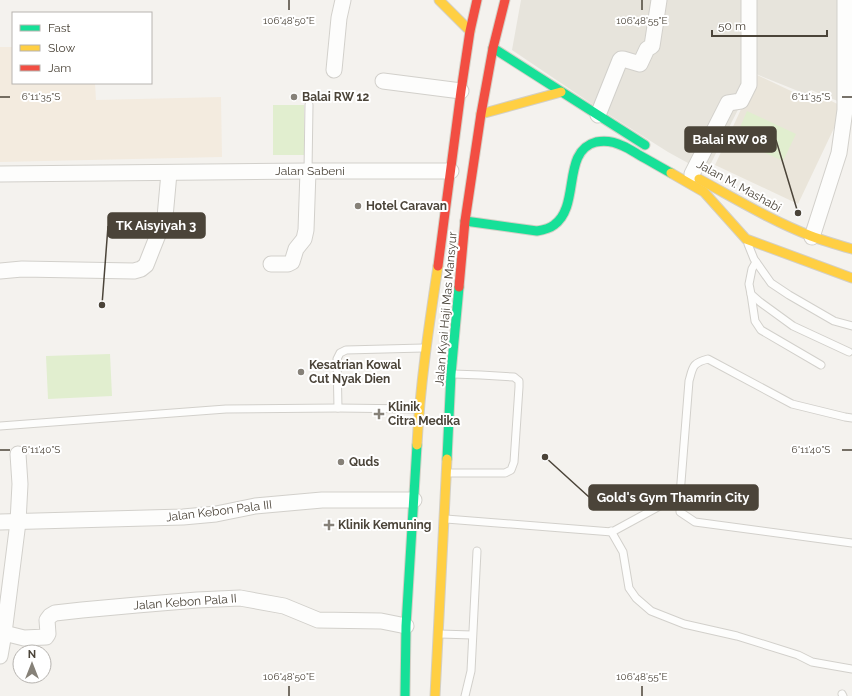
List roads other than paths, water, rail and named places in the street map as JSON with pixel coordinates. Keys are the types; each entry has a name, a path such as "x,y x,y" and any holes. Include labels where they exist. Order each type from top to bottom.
{"main road":[{"path":"439,0 470,31"},
{"name":"Jalan Kyai Haji Mas Mansyur","path":"405,696 406,626 419,409 461,91 470,31 477,0"},
{"name":"Jalan Kyai Haji Mas Mansyur","path":"435,696 451,374 465,221 481,114 493,48 505,0"},
{"path":"493,48 652,150"},
{"path":"481,114 561,92"},
{"path":"465,221 537,231 548,229 556,223 564,213 569,199 577,157 582,149 597,141 608,141 622,145 704,192 746,239 852,278"},
{"name":"Jalan M. Mashabi","path":"688,172 760,213 812,238 852,249"}],"street":[{"path":"334,70 339,18 343,0"},
{"path":"598,115 621,59 640,64 642,63 647,49 652,46 659,0"},
{"path":"688,172 728,103 741,101 749,85 749,0"},
{"path":"812,238 839,153 849,110 845,0"},
{"path":"383,81 461,91"},
{"path":"271,264 288,264 292,262 296,249 304,239 306,230 308,171"},
{"name":"Jalan Sabeni","path":"0,174 451,171"},
{"path":"0,271 22,269 141,269 146,265 166,217 169,173"},
{"path":"0,656 18,522 20,484 18,454"},
{"name":"Jalan Kebon Pala III","path":"0,522 183,517 216,514 255,506 322,500 414,500"},
{"name":"Jalan Kebon Pala II","path":"4,633 24,638 46,637 48,634 47,620 50,616 68,612 240,598 284,606 318,620 381,621 406,626"}],"lane":[{"path":"308,171 310,104"},
{"path":"746,239 754,259 771,283 834,321 852,326"},
{"path":"756,262 752,269 749,284 755,321 761,330 821,365"},
{"path":"751,294 793,326 849,352"},
{"path":"338,408 337,359 340,353 346,350 426,348"},
{"path":"852,418 846,418 792,404 708,359 700,361 693,366 689,381 680,495 680,512 695,522 852,543"},
{"path":"446,473 505,473 511,470 514,462 519,387 519,381 514,377 451,374"},
{"path":"0,426 226,409 419,409"},
{"path":"444,519 612,532 680,495"},
{"path":"611,531 623,552 629,588 636,598 651,611 684,624 737,636 798,655 812,662 852,669"},
{"path":"465,696 471,671 477,551"},
{"path":"438,634 472,635"}],"place":[{"name":"Balai RW 12","path":"294,97"},
{"name":"Hotel Caravan","path":"358,206"},
{"name":"Balai RW 08","path":"798,213"},
{"name":"TK Aisyiyah 3","path":"102,305"},
{"name":"Kesatrian Kowal Cut Nyak Dien","path":"301,372"},
{"name":"Klinik Citra Medika","path":"379,414"},
{"name":"Gold's Gym Thamrin City","path":"545,457"},
{"name":"Quds","path":"341,462"},
{"name":"Klinik Kemuning","path":"329,525"}]}
